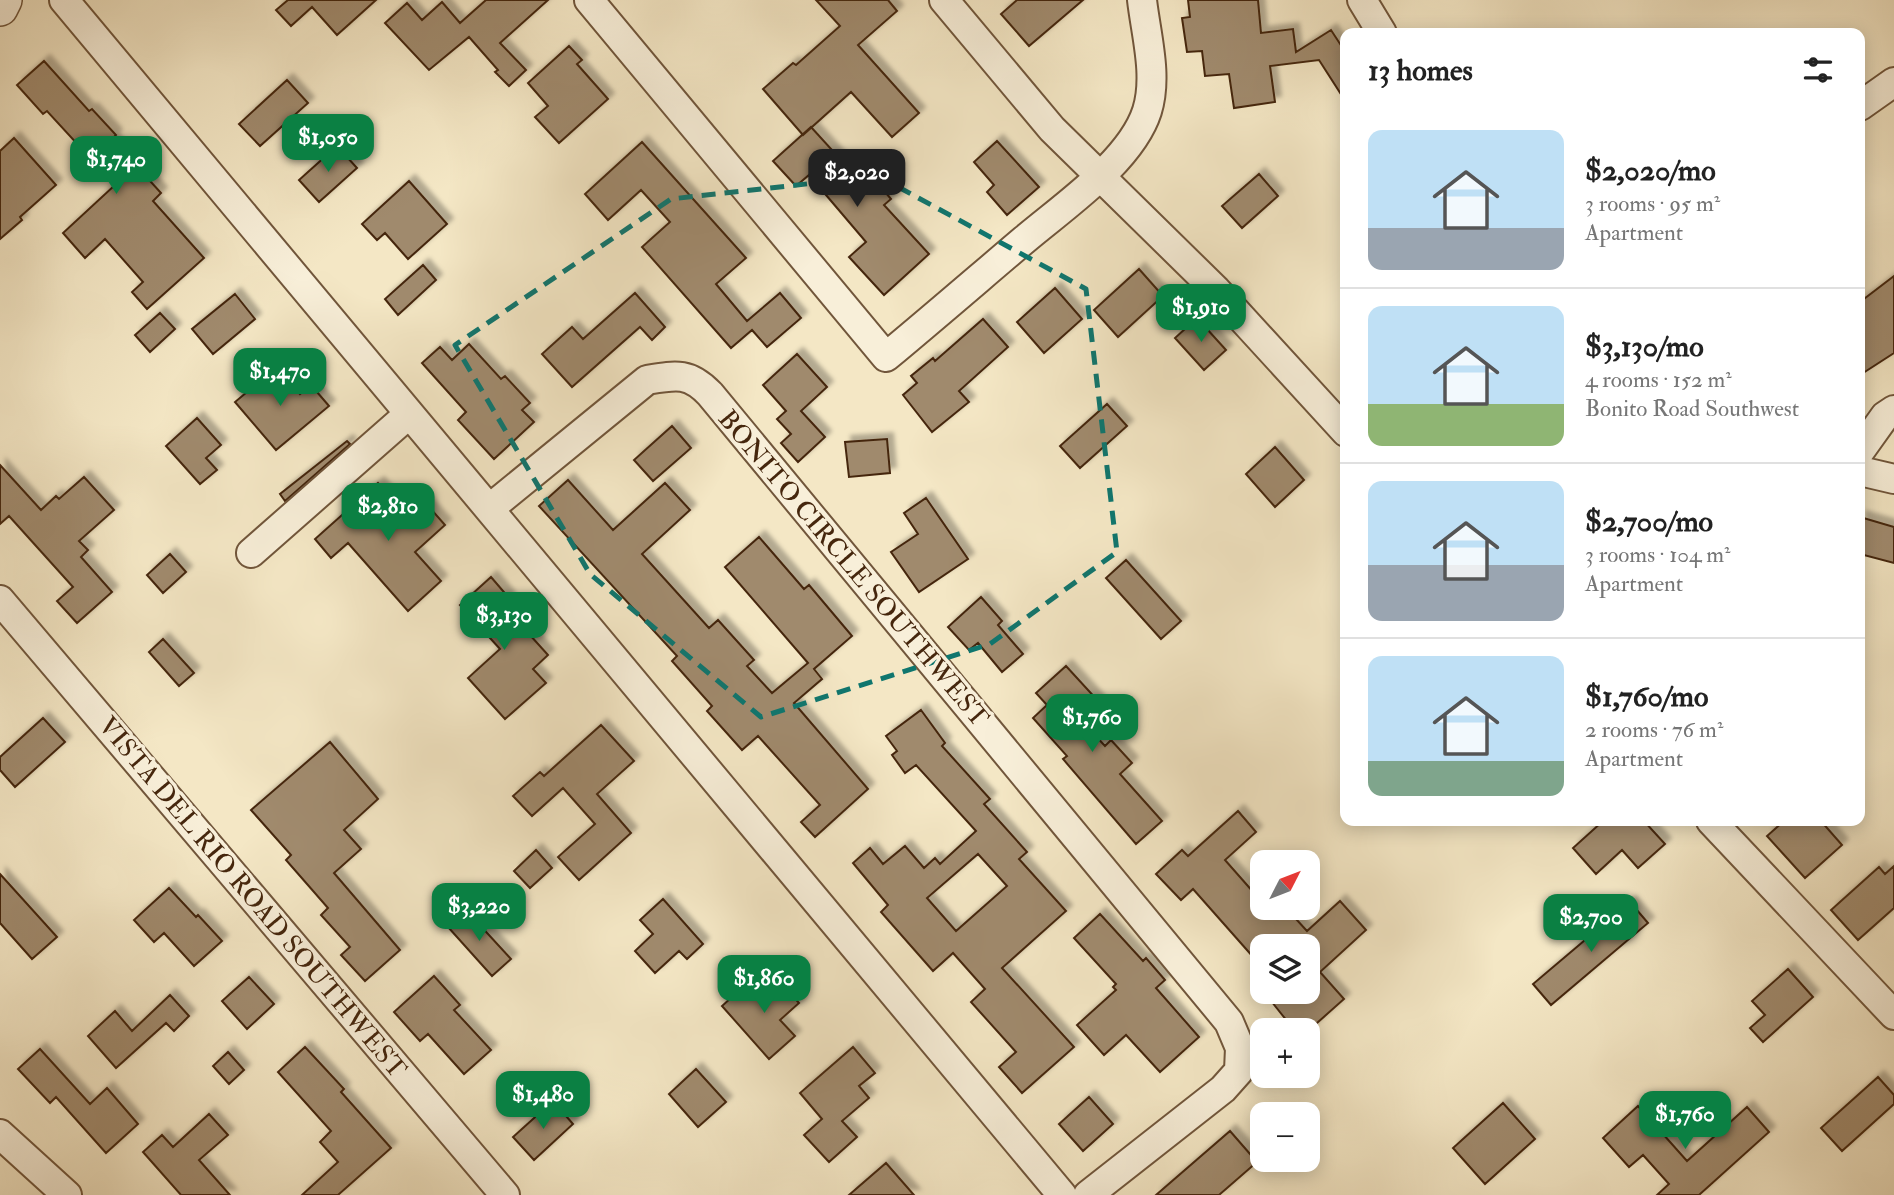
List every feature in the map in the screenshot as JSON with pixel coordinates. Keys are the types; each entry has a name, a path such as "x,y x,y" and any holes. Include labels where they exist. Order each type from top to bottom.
{"street":[{"path":"0,8 4,0"},
{"path":"64,0 489,509 1052,1191"},
{"path":"589,0 886,357 1098,177 1132,142 1148,108 1151,89 1142,0"},
{"path":"944,0 1052,129 1216,290 1340,425"},
{"path":"1362,0 1379,28"},
{"path":"1865,102 1894,82"},
{"name":"BONITO CIRCLE SOUTHWEST","path":"489,509 648,380 671,376 697,380 710,394 1229,1022 1240,1048 1239,1071 1223,1089 1088,1195"},
{"path":"1865,444 1885,416 1894,410"},
{"path":"251,553 409,414"},
{"path":"1865,472 1894,479"},
{"name":"VISTA DEL RIO ROAD SOUTHWEST","path":"0,600 505,1195"},
{"path":"1716,826 1894,1016"},
{"path":"0,1134 67,1195"}],"highlighted area":[{"path":"878,176 1086,289 1117,552 990,644 761,717 590,574 455,345 671,199"}],"building":[{"path":"288,0 376,0 337,35 312,7 291,26 276,10"},
{"path":"486,0 548,0 500,43 526,70 509,86 469,37 429,70 385,23 407,3 422,20 442,2 460,23"},
{"path":"816,0 888,0 897,11 858,45 919,113 892,137 851,92 803,135 763,89 793,63 796,65 840,26"},
{"path":"1017,0 1083,0 1029,46 1001,14"},
{"path":"1188,0 1258,0 1261,33 1293,29 1296,52 1331,30 1340,44 1340,93 1319,60 1270,66 1275,102 1234,108 1229,74 1205,76 1202,51 1187,52 1182,18 1190,17"},
{"path":"569,46 582,60 577,64 608,99 559,143 535,117 548,106 528,83"},
{"path":"44,61 89,111 92,109 116,135 112,139 161,193 153,201 204,258 147,309 132,292 143,282 105,239 85,258 63,233 115,185 47,111 43,114 17,85"},
{"path":"287,80 308,103 260,146 239,124"},
{"path":"811,127 851,171 861,163 891,199 884,205 929,254 884,295 849,257 866,242 809,175 796,186 773,161"},
{"path":"14,138 56,185 0,239 0,151"},
{"path":"997,141 1039,187 1007,215 987,192 994,185 974,162"},
{"path":"642,142 746,258 716,284 747,321 780,293 801,318 767,347 752,330 731,348 642,247 670,222 641,190 608,220 585,194"},
{"path":"337,146 357,168 319,202 299,180"},
{"path":"1259,174 1278,196 1242,228 1222,206"},
{"path":"409,181 447,224 408,259 385,233 377,240 362,224"},
{"path":"423,265 436,280 398,315 385,299"},
{"path":"1139,269 1163,296 1118,337 1094,310"},
{"path":"1894,276 1894,353 1865,372 1865,298"},
{"path":"1055,288 1082,319 1044,353 1017,322"},
{"path":"635,293 665,327 652,340 640,327 572,387 542,354 572,327 583,339"},
{"path":"235,294 255,319 213,354 192,329"},
{"path":"160,313 175,329 150,352 135,335"},
{"path":"1197,318 1226,350 1204,370 1175,338"},
{"path":"983,319 1008,347 959,391 969,402 932,432 903,395 917,383 911,376 933,358 935,361"},
{"path":"469,344 501,379 505,376 530,403 522,410 534,422 494,459 458,420 466,412 422,363 440,347 452,360"},
{"path":"797,354 827,387 801,411 825,437 798,462 781,443 791,434 777,419 786,411 763,385"},
{"path":"277,367 300,394 311,385 329,406 276,450 235,402"},
{"path":"1107,404 1127,426 1080,468 1060,446"},
{"path":"197,418 221,445 206,458 217,470 200,484 166,446"},
{"path":"672,426 691,448 653,481 634,460"},
{"path":"887,439 890,473 849,477 845,442"},
{"path":"347,441 350,444 285,501 280,494"},
{"path":"1275,447 1304,480 1275,507 1246,474"},
{"path":"0,465 41,510 56,496 59,499 84,477 114,510 79,541 88,550 81,557 112,592 77,623 57,601 73,587 9,516 0,524"},
{"path":"568,480 613,530 665,483 690,510 642,554 709,628 718,620 754,660 747,666 772,693 808,663 725,567 759,537 804,589 809,585 852,636 814,669 822,679 794,703 868,789 815,837 801,822 820,805 758,736 742,750 707,711 712,706 672,661 677,656 539,506"},
{"path":"378,483 407,514 423,500 445,525 415,552 441,581 408,611 348,543 331,558 315,539"},
{"path":"926,498 968,559 919,592 891,552 918,534 904,513"},
{"path":"1865,518 1894,527 1894,563 1865,555"},
{"path":"170,554 186,572 163,593 147,575"},
{"path":"1126,560 1181,621 1161,639 1106,578"},
{"path":"491,577 509,598 502,604 548,655 533,669 546,683 505,719 468,678 500,649 460,605"},
{"path":"981,597 1002,621 998,625 1023,654 1002,672 978,643 969,650 948,627"},
{"path":"163,639 194,673 179,686 149,652"},
{"path":"1066,666 1099,702 1080,719 1105,746 1111,740 1132,763 1120,774 1162,821 1136,844 1063,759 1067,756 1033,718 1047,705 1036,693"},
{"path":"921,710 945,743 942,746 990,799 984,804 1027,852 1019,859 1066,911 1002,968 1074,1047 1022,1093 999,1067 1016,1052 971,1002 985,989 953,953 933,971 881,912 888,905 853,863 870,848 883,864 905,846 924,868 935,858 940,864 976,831 916,765 905,773 892,755 897,751 886,736","holes":["978,854 1007,886 956,931 927,898"]},
{"path":"43,718 65,742 15,787 0,770 0,757"},
{"path":"601,725 634,761 597,794 631,833 579,880 558,857 595,824 563,788 532,816 513,796 540,772 544,776"},
{"path":"330,742 378,799 344,830 361,849 334,873 400,950 365,981 341,955 350,947 321,915 328,908 286,860 291,855 251,810"},
{"path":"1238,811 1256,832 1225,860 1250,888 1250,920 1297,920 1307,931 1340,901 1366,930 1320,972 1320,934 1250,934 1250,953 1193,889 1181,900 1156,874 1182,850 1188,856"},
{"path":"1597,826 1649,826 1665,844 1638,868 1622,850 1596,874 1573,848"},
{"path":"1778,826 1825,826 1842,845 1805,878 1767,836"},
{"path":"536,850 552,868 530,888 514,871"},
{"path":"1894,866 1894,908 1858,940 1831,910 1879,867 1885,874"},
{"path":"0,874 57,937 32,959 0,923"},
{"path":"169,888 222,941 194,966 164,933 154,942 134,920"},
{"path":"663,899 703,944 687,959 679,951 655,973 635,951 653,934 640,920"},
{"path":"1630,902 1648,923 1551,1005 1533,984"},
{"path":"466,910 511,959 492,976 448,927"},
{"path":"1100,914 1143,961 1146,958 1165,980 1156,988 1199,1037 1160,1072 1126,1035 1104,1055 1077,1025 1116,990 1113,987 1116,984 1074,938"},
{"path":"1788,969 1813,997 1763,1042 1750,1028 1765,1015 1752,1001"},
{"path":"1320,972 1344,999 1320,1020 1320,1018 1285,1018 1274,1004 1320,1004"},
{"path":"434,976 460,1005 454,1010 491,1050 464,1074 428,1034 420,1041 394,1012"},
{"path":"775,976 799,1003 780,1020 795,1036 769,1059 722,1006 742,988 751,997"},
{"path":"249,977 274,1004 247,1029 222,1001"},
{"path":"170,995 189,1016 174,1031 166,1023 116,1068 88,1036 115,1011 132,1031"},
{"path":"305,1047 344,1089 341,1092 391,1148 338,1195 302,1195 338,1162 320,1142 331,1131 278,1072"},
{"path":"853,1047 875,1073 859,1086 869,1098 842,1121 857,1137 829,1162 804,1135 822,1119 800,1093"},
{"path":"40,1049 90,1104 107,1088 138,1124 106,1153 56,1097 50,1103 18,1069"},
{"path":"228,1052 244,1070 229,1084 213,1066"},
{"path":"696,1069 726,1102 698,1127 669,1094"},
{"path":"1878,1077 1894,1095 1894,1104 1842,1151 1821,1128"},
{"path":"1089,1097 1113,1124 1083,1151 1059,1124"},
{"path":"553,1101 573,1124 534,1160 513,1137"},
{"path":"1503,1103 1535,1139 1485,1184 1453,1148"},
{"path":"1638,1106 1687,1161 1747,1107 1769,1132 1699,1195 1657,1195 1669,1184 1643,1155 1629,1167 1603,1138"},
{"path":"209,1114 228,1135 199,1160 230,1195 181,1195 143,1152 162,1135 173,1147"},
{"path":"1230,1131 1250,1154 1250,1168 1219,1195 1156,1195"},
{"path":"886,1163 914,1195 849,1195"}]}
